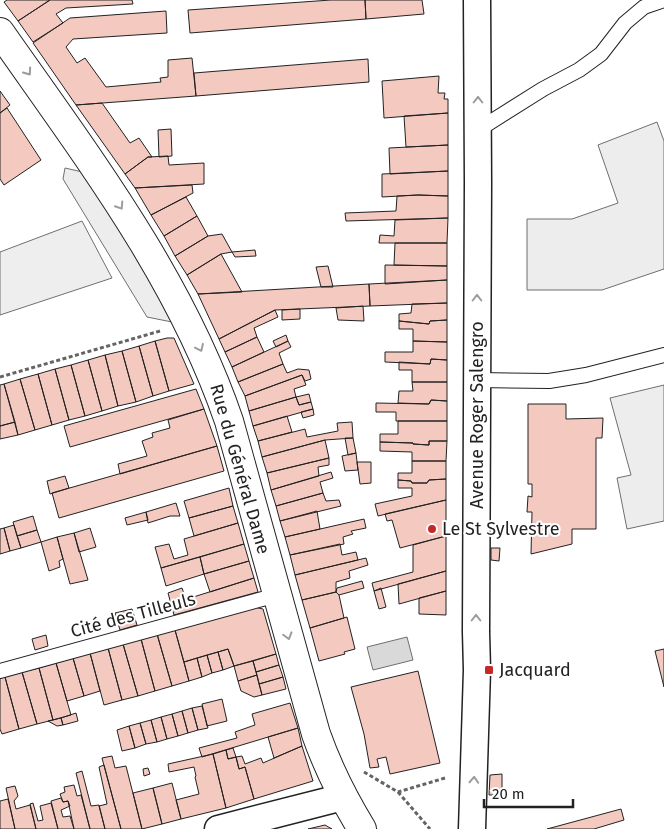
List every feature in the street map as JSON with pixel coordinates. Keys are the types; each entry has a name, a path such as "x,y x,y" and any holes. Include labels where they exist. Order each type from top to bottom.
{"street":[{"name":"Avenue Roger Salengro","path":"472,829 477,670 477,0"},
{"name":"Rue du Général Dame","path":"0,32 130,220 188,323 216,382 229,421 316,734 328,768 362,829"},
{"path":"218,829 343,797"}],"lane":[{"path":"478,130 543,89 578,70 601,54 625,23 644,6 664,0"},
{"path":"477,380 549,381 586,375 664,355"},
{"name":"Cité des Tilleuls","path":"0,671 276,595"}],"path":[{"path":"0,377 188,323"},
{"path":"328,768 359,768 398,792 430,829"},
{"path":"398,792 475,769"}],"shaded area":[{"path":"657,122 664,141 664,269 602,290 527,290 527,219 572,219 618,203 598,145"},
{"path":"65,168 87,173 177,323 147,317 63,179"},
{"path":"82,221 112,278 0,315 0,252"},
{"path":"664,385 664,521 627,529 617,478 631,475 610,398"},
{"path":"407,637 413,660 373,670 367,647"}],"building":[{"path":"7,0 50,0 18,21 4,2"},
{"path":"50,0 132,0 133,4 66,8 56,14 63,23 33,42 18,21"},
{"path":"331,0 365,0 366,19 190,33 188,10"},
{"path":"365,0 422,0 424,14 366,19"},
{"path":"166,11 167,33 73,39 66,47 77,63 85,58 106,87 161,82 160,78 168,77 168,60 192,58 196,96 76,105 33,43 70,18"},
{"path":"368,59 369,82 196,96 194,73"},
{"path":"439,76 438,93 445,93 444,99 448,99 448,113 384,118 382,81"},
{"path":"0,91 10,105 0,113"},
{"path":"102,103 130,143 139,138 152,157 148,157 125,174 76,105"},
{"path":"7,108 41,160 4,185 0,179 0,113"},
{"path":"448,113 448,145 406,147 404,116"},
{"path":"171,129 172,156 159,157 158,130"},
{"path":"448,145 448,171 390,174 389,148"},
{"path":"168,156 169,165 204,163 204,184 135,188 125,174 148,157"},
{"path":"448,171 448,196 382,197 382,174"},
{"path":"192,185 193,193 151,215 135,188"},
{"path":"397,196 448,196 448,218 346,221 345,213 396,211"},
{"path":"186,197 197,216 164,236 151,215"},
{"path":"197,216 208,236 175,256 164,236"},
{"path":"448,218 447,243 379,243 380,235 394,236 395,220"},
{"path":"222,234 232,252 221,254 187,275 175,256 208,236"},
{"path":"395,243 447,243 447,266 394,265"},
{"path":"255,250 256,256 235,257 232,252"},
{"path":"221,254 242,292 198,294 187,275"},
{"path":"385,265 447,266 447,280 385,284"},
{"path":"328,266 333,287 321,287 316,267"},
{"path":"447,280 447,303 370,306 369,284"},
{"path":"369,284 370,306 275,310 219,339 198,294"},
{"path":"447,303 447,320 430,321 429,324 399,321 399,314 411,313 412,304"},
{"path":"363,306 364,321 338,320 336,308"},
{"path":"300,309 300,319 282,320 282,310"},
{"path":"275,310 278,317 254,328 257,337 225,352 219,339"},
{"path":"447,320 447,342 413,341 413,329 399,329 399,321 429,324 430,321"},
{"path":"286,335 288,341 276,347 273,341"},
{"path":"257,337 264,352 232,367 225,352"},
{"path":"174,338 194,384 169,391 155,341"},
{"path":"155,341 169,391 153,396 139,346"},
{"path":"288,341 291,347 279,353 283,364 238,382 232,367"},
{"path":"413,341 447,342 447,360 431,359 430,364 385,362 385,352 413,352"},
{"path":"139,346 153,396 136,402 122,351"},
{"path":"122,351 136,402 118,406 105,355"},
{"path":"105,355 118,406 102,411 88,360"},
{"path":"431,359 447,360 447,382 412,382 412,370 399,370 399,362 430,364"},
{"path":"88,360 102,411 85,416 71,365"},
{"path":"283,364 287,373 298,369 309,370 311,379 305,381 302,375 245,396 238,382"},
{"path":"71,365 85,416 69,420 55,369"},
{"path":"55,369 69,420 52,425 38,374"},
{"path":"38,374 52,425 35,430 20,379"},
{"path":"302,375 306,385 294,389 296,397 249,411 245,396"},
{"path":"20,379 35,430 18,435 4,384"},
{"path":"412,382 447,382 447,401 431,400 429,404 398,403 399,391 413,391"},
{"path":"4,384 15,422 0,426 0,385"},
{"path":"196,389 204,409 70,447 64,426"},
{"path":"309,394 311,402 299,405 296,397"},
{"path":"296,397 299,405 311,402 313,409 253,426 249,411"},
{"path":"431,400 447,401 447,421 396,421 396,412 376,412 376,403 429,404"},
{"path":"528,404 566,404 566,419 603,418 602,438 596,438 596,529 572,529 572,544 531,554 532,512 527,512 528,496 532,497 532,484 528,484"},
{"path":"204,409 217,446 120,474 118,464 147,456 142,441 153,437 152,433 170,428 168,420"},
{"path":"313,409 314,415 303,418 301,412"},
{"path":"287,416 292,432 258,441 253,426"},
{"path":"398,421 447,421 447,441 429,441 429,445 380,442 380,434 398,434"},
{"path":"15,422 18,435 0,439 0,426"},
{"path":"352,422 353,438 325,440 262,457 258,441 305,429 307,437 338,431 337,423"},
{"path":"345,438 353,438 356,453 348,455"},
{"path":"325,440 329,458 267,473 262,457"},
{"path":"429,441 447,441 446,461 412,461 412,452 380,451 380,442 429,445"},
{"path":"217,446 224,471 59,518 52,493"},
{"path":"356,453 358,470 345,471 342,456"},
{"path":"329,458 329,465 318,467 319,476 271,490 267,473"},
{"path":"412,461 446,461 446,479 429,480 427,483 412,483 411,481 398,480 398,473 412,473"},
{"path":"357,462 371,462 371,483 360,484"},
{"path":"331,472 333,478 320,482 323,493 276,506 271,490"},
{"path":"65,476 69,488 50,494 47,481"},
{"path":"446,479 446,500 378,516 375,504 412,496 412,488 398,488 398,480 411,481 412,483 427,483 429,480"},
{"path":"229,488 233,506 189,518 184,501"},
{"path":"323,493 326,501 339,500 341,506 280,521 276,506"},
{"path":"446,500 446,536 400,548 392,520 387,521 385,514"},
{"path":"176,503 180,516 170,516 148,523 146,512"},
{"path":"233,506 238,523 194,536 189,518"},
{"path":"317,511 320,529 285,537 280,521"},
{"path":"146,512 148,520 127,525 125,518"},
{"path":"33,516 37,530 17,536 13,522"},
{"path":"364,519 366,528 351,531 353,534 343,537 344,544 290,555 285,537"},
{"path":"238,523 244,544 161,568 155,547 169,544 174,559 188,555 184,539"},
{"path":"14,525 21,548 10,551 4,528"},
{"path":"4,528 10,551 0,554 0,529"},
{"path":"90,528 96,547 79,552 74,533"},
{"path":"37,530 41,542 21,548 17,536"},
{"path":"74,533 88,580 70,584 57,537"},
{"path":"446,536 446,571 374,591 372,583 413,572 413,545"},
{"path":"57,537 63,559 59,561 60,567 49,571 41,542"},
{"path":"244,544 249,561 204,574 200,557"},
{"path":"340,544 342,555 356,552 358,560 295,575 290,555"},
{"path":"491,548 500,548 499,561 491,560"},
{"path":"200,557 204,574 166,586 161,568"},
{"path":"366,558 368,565 349,571 350,578 336,582 336,592 302,600 295,575"},
{"path":"249,561 254,578 210,592 204,574"},
{"path":"446,571 446,591 399,604 398,584"},
{"path":"254,578 258,592 174,615 171,604"},
{"path":"362,581 364,588 339,595 336,592 337,588"},
{"path":"182,588 186,599 171,604 168,593"},
{"path":"381,588 386,607 379,609 374,591"},
{"path":"446,591 446,615 419,614 419,598"},
{"path":"336,592 339,595 344,618 310,628 302,600"},
{"path":"254,607 263,609 276,654 234,666 228,649 184,662 175,630"},
{"path":"132,609 137,625 120,630 115,613"},
{"path":"347,617 355,649 344,652 345,654 319,661 310,628"},
{"path":"175,630 189,681 172,686 157,634"},
{"path":"157,634 172,686 155,691 141,639"},
{"path":"46,635 48,646 35,650 32,639"},
{"path":"141,639 155,691 138,696 123,644"},
{"path":"123,644 138,696 122,700 108,648"},
{"path":"108,648 122,700 104,705 90,653"},
{"path":"228,649 234,666 223,670 218,652"},
{"path":"664,649 664,687 655,651"},
{"path":"218,652 223,670 212,673 207,655"},
{"path":"90,653 100,691 84,696 73,658"},
{"path":"276,654 279,665 256,672 253,661"},
{"path":"207,655 212,673 202,677 197,658"},
{"path":"73,658 84,696 67,701 56,663"},
{"path":"197,658 202,677 189,681 184,662"},
{"path":"253,661 257,675 238,681 234,666"},
{"path":"56,663 71,715 53,720 39,668"},
{"path":"279,665 283,677 259,684 256,672"},
{"path":"39,668 53,720 37,724 22,672"},
{"path":"418,671 440,763 390,774 386,757 377,759 379,767 370,768 364,734 351,687"},
{"path":"22,672 37,724 19,729 5,677"},
{"path":"257,675 262,695 254,697 241,691 238,681"},
{"path":"5,677 19,729 2,734 0,729 0,678"},
{"path":"283,677 286,689 262,695 259,684"},
{"path":"222,699 227,721 207,726 202,704"},
{"path":"290,703 298,728 202,757 199,748 237,738 235,732 255,725 252,714"},
{"path":"202,706 208,728 198,730 192,708"},
{"path":"192,708 198,730 188,733 182,711"},
{"path":"182,711 188,733 178,736 172,714"},
{"path":"76,713 78,721 63,725 61,718"},
{"path":"172,714 178,736 167,739 161,717"},
{"path":"161,717 167,739 157,742 151,720"},
{"path":"61,718 63,725 57,726 48,721"},
{"path":"151,720 157,742 146,744 140,723"},
{"path":"140,723 146,744 135,748 129,726"},
{"path":"129,726 135,748 122,751 117,730"},
{"path":"298,728 302,746 274,758 268,737"},
{"path":"302,746 313,781 254,799 245,767 239,769 236,757 242,756 245,764 261,758 263,763"},
{"path":"233,748 236,757 228,759 226,750"},
{"path":"226,750 228,759 236,757 239,769 245,767 254,799 226,808 213,754"},
{"path":"213,754 226,808 181,819 176,800 199,794 194,767 169,772 168,764"},
{"path":"112,756 115,768 126,766 142,829 121,829 102,758"},
{"path":"104,765 121,829 105,829 99,806 107,804 99,767"},
{"path":"148,768 150,774 144,776 143,769"},
{"path":"82,771 91,806 99,805 105,829 90,829 76,773"},
{"path":"502,774 502,795 489,795 490,775"},
{"path":"172,783 181,819 162,824 153,788"},
{"path":"74,785 77,796 81,795 90,829 74,829 68,801 63,802 60,794 65,792 64,787"},
{"path":"15,786 18,796 14,801 16,809 30,805 36,829 15,829 6,788"},
{"path":"153,788 162,824 142,829 133,793"},
{"path":"61,798 63,802 68,801 70,806 61,810 63,817 70,816 74,829 58,829 51,801"},
{"path":"8,799 15,829 0,829 0,801"},
{"path":"33,803 38,821 43,820 40,806 51,803 58,829 36,829 30,804"},
{"path":"621,809 624,820 594,829 547,829"},
{"path":"325,825 332,829 308,829"}],"place":[{"name":"Le St Sylvestre","path":"432,529"},
{"name":"Jacquard","path":"489,670"}]}
